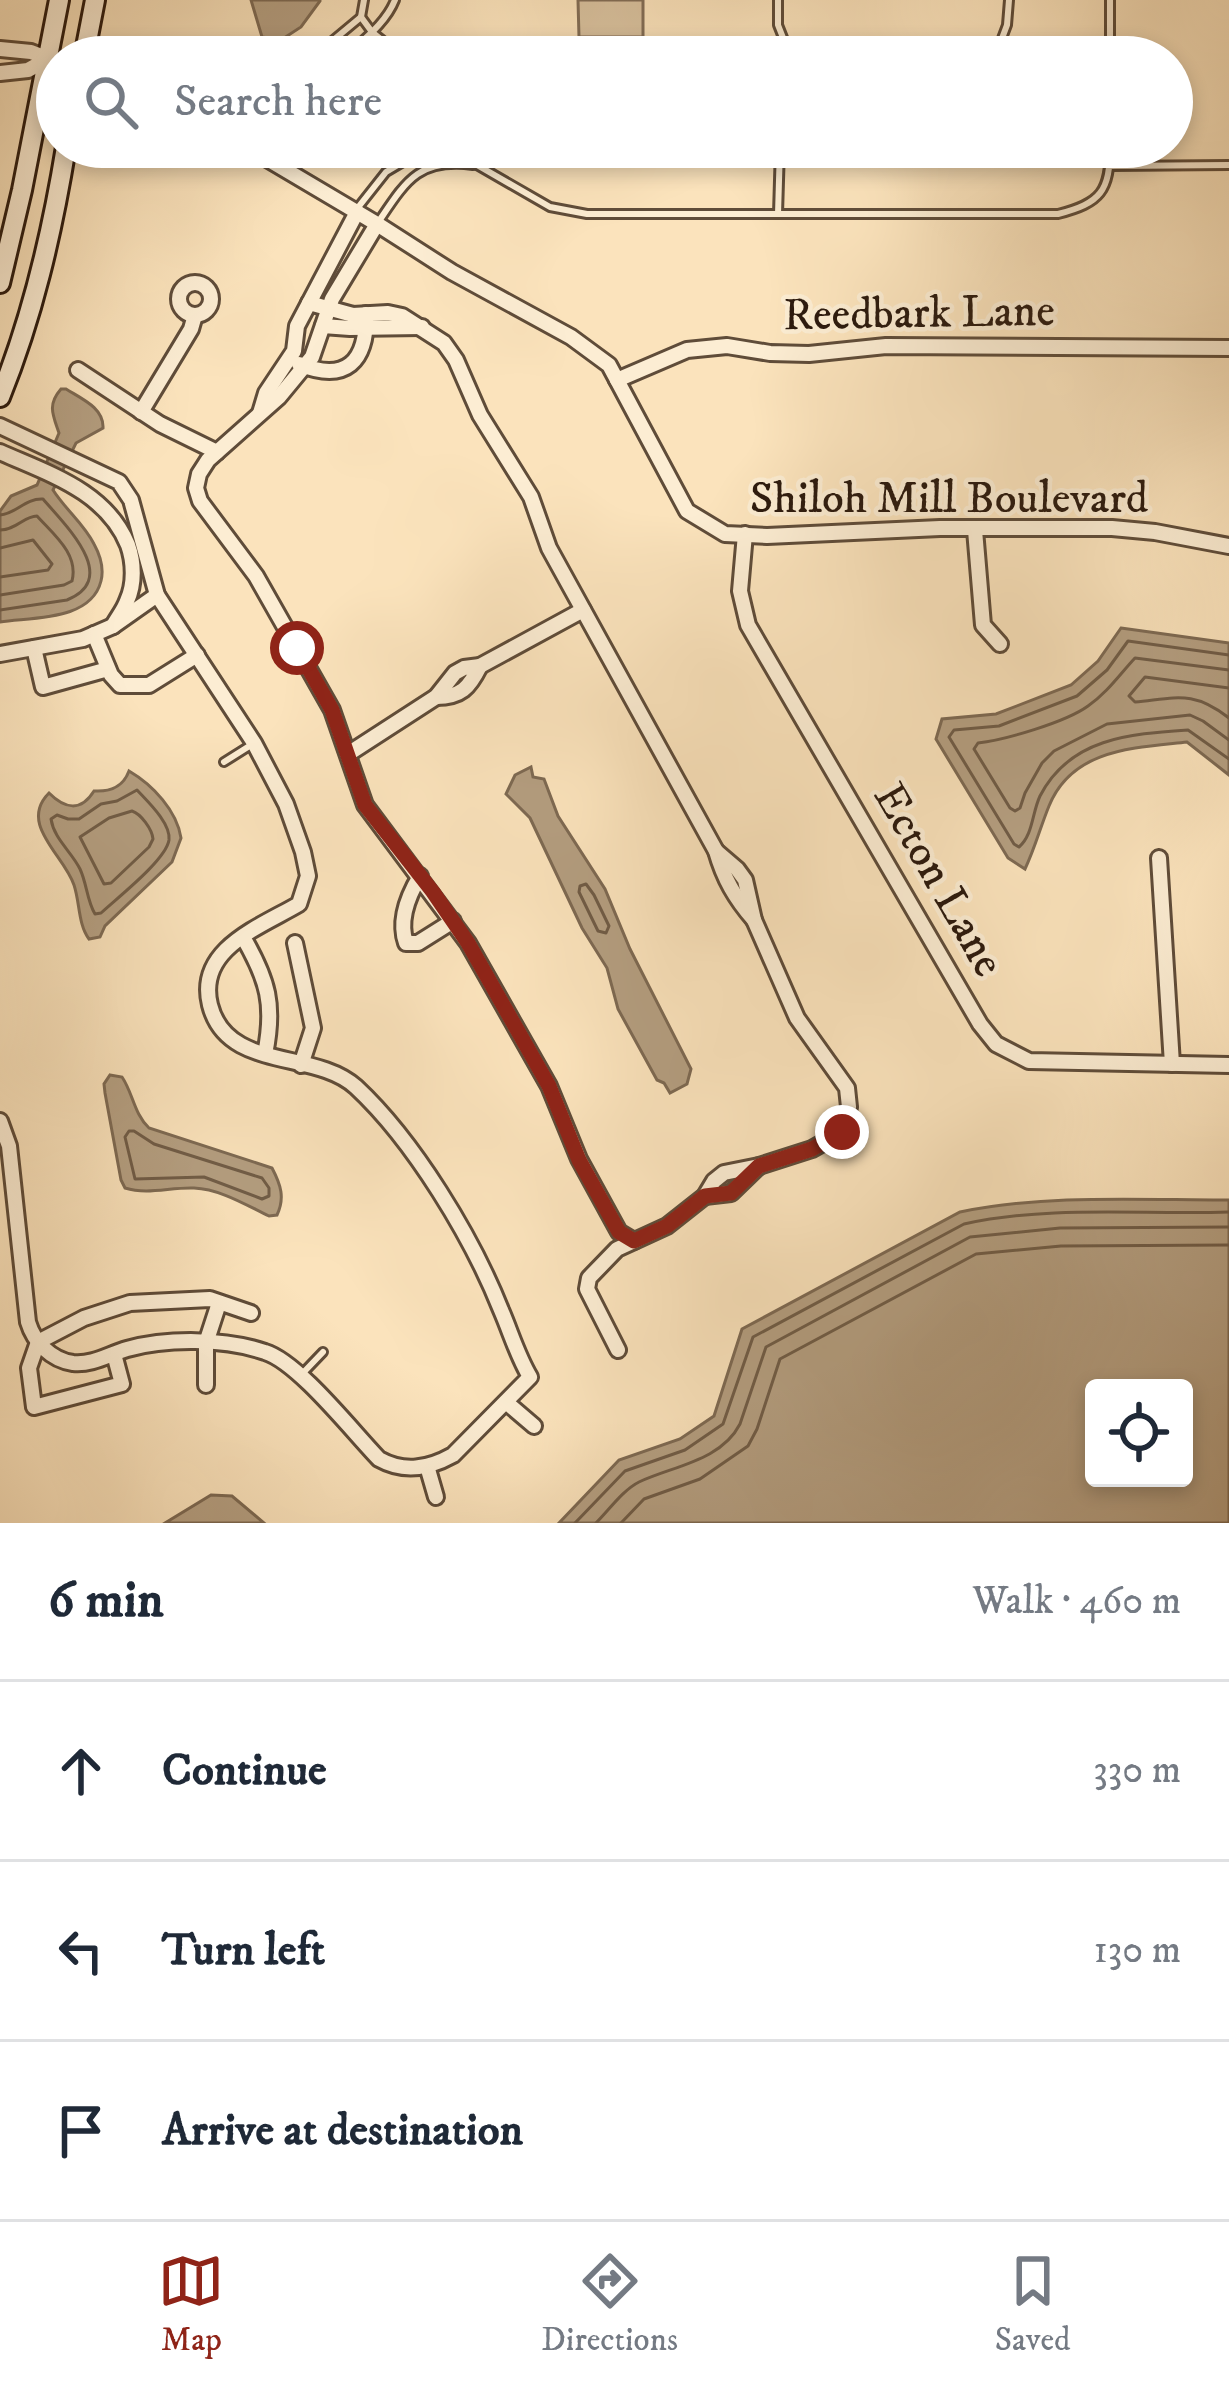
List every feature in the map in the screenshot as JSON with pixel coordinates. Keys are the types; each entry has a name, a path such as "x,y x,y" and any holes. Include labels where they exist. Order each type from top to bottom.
{"main road":[{"path":"55,36 59,0"},
{"path":"88,36 95,0"},
{"path":"0,283 36,129"},
{"path":"0,398 38,286 62,168"}],"street":[{"path":"0,49 36,54"},
{"path":"0,73 36,67"},
{"name":"Shiloh Mill Boulevard","path":"283,168 452,272 571,337 609,365 687,511 725,534 1112,528 1229,546"},
{"path":"260,413 266,393 294,351 297,326 356,211"},
{"path":"377,224 332,299 313,357 279,397 217,452 199,474 196,488 200,502 256,576 332,710 365,805 489,979 549,1086 579,1160 619,1232 634,1241"},
{"path":"309,303 366,321"},
{"path":"323,326 388,313 402,316 444,343 456,360 480,415 532,496 548,548 716,850 723,877 754,920 797,1018 847,1088 849,1107 842,1132 812,1149 724,1173 705,1196 667,1226 617,1249 589,1278 587,1289 618,1350"},
{"path":"141,412 195,315"},
{"path":"289,359 327,373 340,371 361,351 366,321"},
{"name":"Reedbark Lane","path":"617,380 687,350 727,346 789,354 886,346 1229,348"},
{"path":"78,370 141,412 217,452"},
{"path":"0,426 119,482 130,500 157,595 254,743 286,804 308,875 298,904 243,937 219,956 211,970 210,1005 226,1036 247,1049 339,1076 355,1086 438,1186 494,1293 530,1377 453,1455 427,1466 395,1468 379,1459 291,1367 268,1352 224,1344 173,1343 129,1348 92,1362 70,1363 50,1354 28,1322 9,1146 0,1121"},
{"path":"0,452 75,485 105,508 120,527 133,565 128,600 112,626"},
{"path":"976,530 983,625 1000,644"},
{"name":"Ecton Lane","path":"745,535 740,591 748,625 996,1044 1029,1061 1229,1065"},
{"path":"0,654 83,639 112,626 157,595"},
{"path":"348,754 436,697 464,668 480,666 583,610"},
{"path":"94,634 120,685 149,685 197,656"},
{"path":"34,648 43,687 108,669"},
{"path":"1159,859 1172,1064"},
{"path":"420,876 408,896 402,932 406,943 418,943 452,921"},
{"path":"243,937 267,987 271,1026 265,1054"},
{"path":"296,943 313,1028 301,1065"},
{"path":"114,1354 122,1384 34,1407 29,1368 38,1342 84,1318 130,1304 182,1299 210,1299 250,1313"},
{"path":"206,1385 206,1343 219,1303"},
{"path":"506,1402 534,1426"},
{"path":"427,1466 436,1497"}],"lane":[{"path":"338,36 361,17 364,0"},
{"path":"368,36 395,0"},
{"path":"778,0 782,36"},
{"path":"1003,36 1009,0"},
{"path":"1110,0 1110,36"},
{"path":"361,17 377,36"},
{"path":"1193,165 1229,165"},
{"path":"356,211 393,168"},
{"path":"377,224 424,168"},
{"path":"482,168 550,207 587,214 1058,214 1096,199 1107,184 1110,168"},
{"path":"778,214 779,168"},
{"path":"224,762 254,743"},
{"path":"300,1376 323,1352"}],"shaded area":[{"path":"578,0 643,0 643,36 579,36"}],"water":[{"path":"251,0 320,0 301,27 287,36 262,36"},
{"path":"61,389 91,405 102,421 103,428 76,443 53,490 94,544 101,581 86,604 73,610 0,622 0,511 11,496 37,485 59,433 53,405"},
{"path":"1121,628 1229,643 1229,775 1187,742 1126,750 1089,762 1059,787 1025,869 1008,858 936,739 942,719 996,714 1071,685 1098,661"},
{"path":"531,767 533,777 544,779 558,816 605,889 691,1069 687,1084 670,1093 657,1080 618,1009 607,968 582,928 530,818 506,794 515,775"},
{"path":"129,771 162,800 181,838 172,862 105,926 100,937 89,939 74,885 38,816 49,793 67,805 78,805 94,791 120,785"},
{"path":"110,1075 122,1077 149,1128 272,1168 281,1192 277,1215 269,1216 204,1189 125,1188 105,1093"},
{"path":"1060,1200 1229,1200 1229,1523 559,1523 619,1460 680,1439 714,1416 742,1329 960,1212"},
{"path":"211,1495 232,1496 264,1523 165,1523"}],"route":[{"path":"297,648 332,710 365,805 468,943 549,1086 579,1160 619,1232 634,1241 667,1226 705,1196 731,1193 759,1166 812,1149 842,1132"}]}
